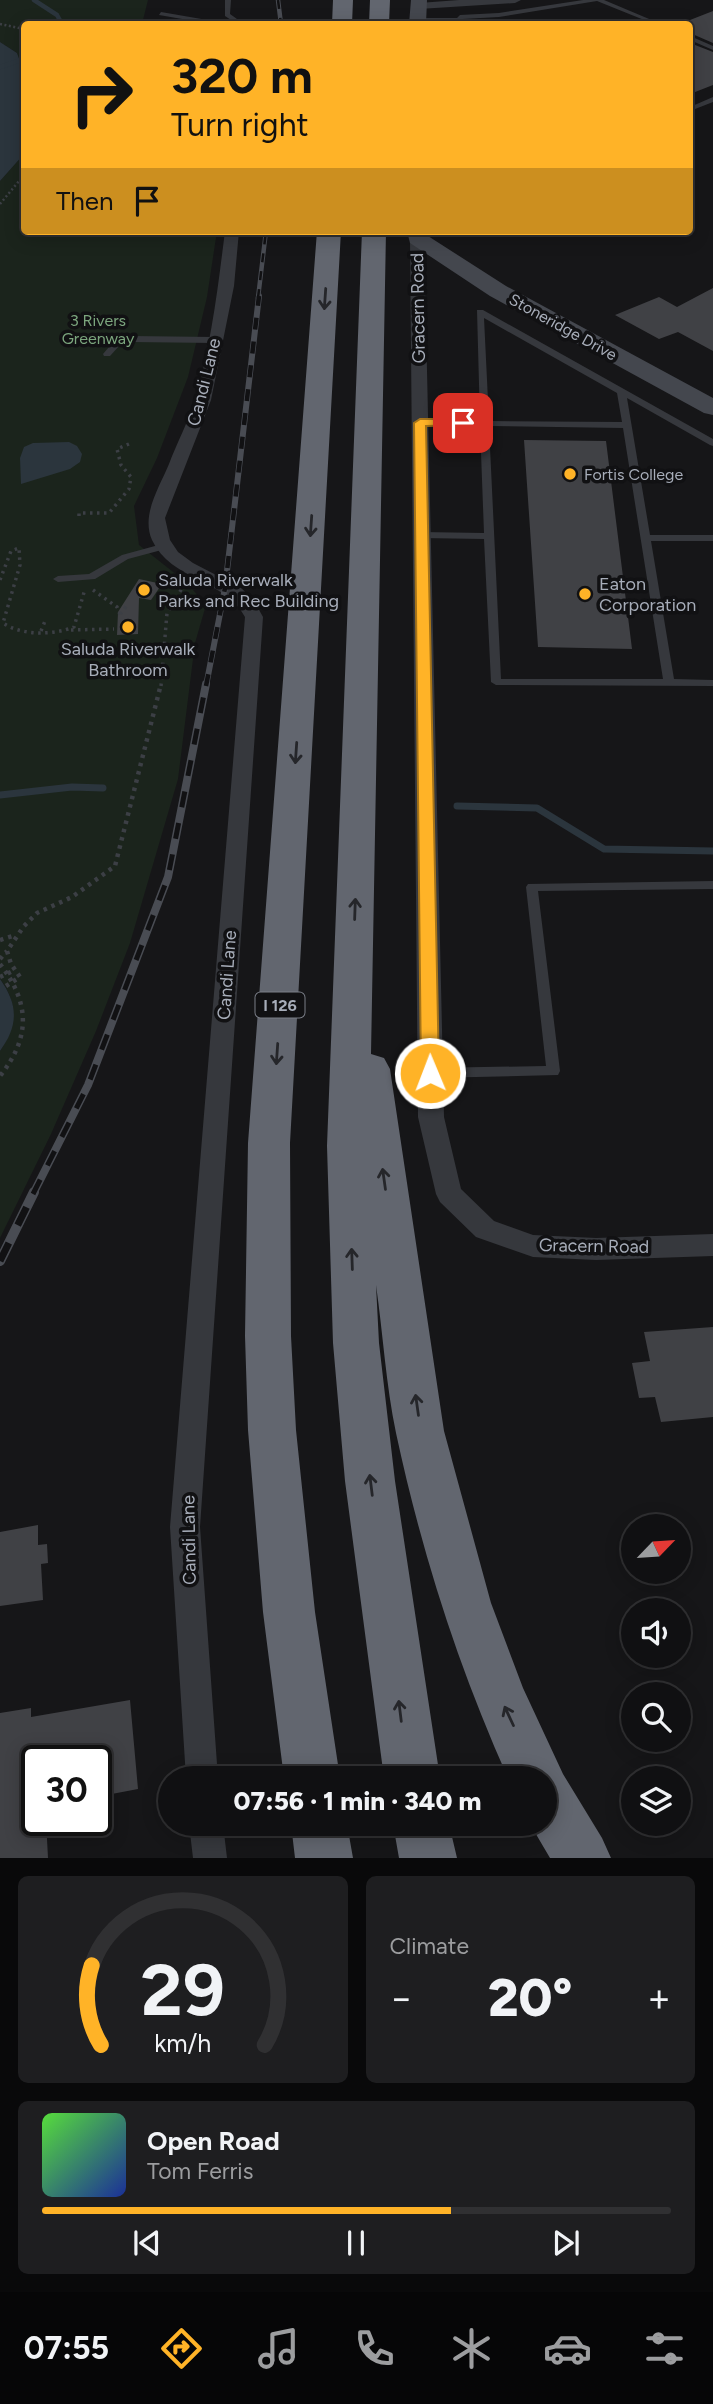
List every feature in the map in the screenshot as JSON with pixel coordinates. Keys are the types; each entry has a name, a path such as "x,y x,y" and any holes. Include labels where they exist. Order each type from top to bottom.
{"highway":[{"path":"342,21 343,0"},
{"path":"379,21 380,0"},
{"name":"I 126","path":"311,1766 289,1612 272,1430 268,1336 269,1143 330,235"},
{"path":"374,235 348,1146 356,1343 377,1536 410,1766"},
{"path":"354,960 420,1431 465,1603 501,1700 531,1766"},
{"path":"557,1816 582,1858"},
{"path":"321,1836 324,1858"},
{"path":"423,1836 428,1858"}],"street":[{"path":"419,12 514,0"},
{"name":"Candi Lane","path":"201,1766 185,1527 254,617 248,603 238,594 191,572 166,546 156,518 197,419 226,286 232,235"},
{"name":"Stoneridge Drive","path":"417,235 498,291 711,406"},
{"name":"Gracern Road","path":"417,235 431,1117 449,1194 485,1229 533,1246 596,1249 713,1245"},
{"path":"207,1836 210,1858"}],"lane":[{"path":"228,0 227,15 236,21"},
{"path":"460,21 460,17 499,15 597,0 650,21"},
{"path":"419,12 456,21"},
{"path":"161,14 202,21"},
{"path":"693,39 713,48"},
{"path":"693,108 713,99"},
{"path":"713,443 480,312 496,682 713,683"},
{"path":"107,354 117,343 130,339 215,340"},
{"path":"621,391 669,683"},
{"path":"420,423 627,425"},
{"path":"421,535 489,536"},
{"path":"645,538 713,538"},
{"path":"58,579 91,578 125,557 166,546"},
{"path":"430,1073 553,1071 532,887 713,885"}],"path":[{"path":"0,24 21,28"},
{"path":"0,204 21,179"},
{"path":"16,185 21,184"},
{"path":"79,516 79,513 109,513 129,489 131,477 121,465 117,449 129,444"},
{"path":"0,580 11,551 19,548 20,565 3,622 12,629 114,629"},
{"path":"0,1076 14,1054 24,1014 22,1003 0,961 18,934 37,913 72,897 115,866 160,696 167,613 191,572"},
{"path":"76,587 85,588 112,604 121,616 128,604"},
{"path":"70,629 76,624 85,588"},
{"path":"41,631 45,621"},
{"path":"0,940 18,934"},
{"path":"6,986 20,977 7,951"},
{"path":"0,977 15,970"}],"green space":[{"path":"0,0 148,0 143,21 21,21 21,64 17,53 0,42"},
{"name":"3 Rivers Greenway","path":"21,157 21,235 216,235 207,297 188,377 157,458 134,506 139,545 187,583 206,605 195,643 178,779 130,943 96,1031 51,1134 0,1238 0,1051 10,1033 13,1015 10,997 0,979 0,181"}],"shaded area":[{"path":"0,42 17,53 21,64 21,157 0,181"},
{"path":"69,442 77,446 82,454 80,462 70,469 21,484 20,458 24,447 33,443"},
{"path":"0,979 10,997 14,1015 11,1032 0,1051"}],"building":[{"path":"713,11 713,43 693,34 693,21 690,20"},
{"path":"693,44 713,52 713,85 693,93"},
{"path":"713,288 713,351 678,332 659,339 615,315 659,297 677,307"},
{"path":"524,440 606,441 632,649 538,647"},
{"path":"139,579 162,584 151,600 139,598 138,634 117,635 118,612"},
{"path":"713,1327 713,1417 661,1422 655,1397 639,1398 632,1363 650,1361 644,1332"},
{"path":"38,1525 38,1545 47,1544 48,1563 41,1564 43,1600 0,1606 0,1532"},
{"path":"130,1700 138,1789 112,1794 112,1745 21,1745 21,1836 47,1836 48,1858 0,1858 0,1713 31,1708 31,1717"}],"waterway":[{"path":"34,0 57,15 60,21"},
{"path":"0,67 21,60"},
{"path":"0,795 72,787 103,788"},
{"path":"457,806 537,808 604,849 713,851"}],"railway":[{"path":"278,0 281,21"},
{"path":"258,298 266,235"},
{"path":"206,686 225,588 259,296"},
{"path":"34,1193 88,1085 168,877 206,684"},
{"path":"0,1261 34,1193"}],"place":[{"name":"Fortis College","path":"570,474"},
{"name":"Saluda Riverwalk Parks and Rec Building","path":"144,590"},
{"name":"Eaton Corporation","path":"585,594"},
{"name":"Saluda Riverwalk Bathroom","path":"128,627"}],"route":[{"path":"430,1073 420,423 463,423"}]}
